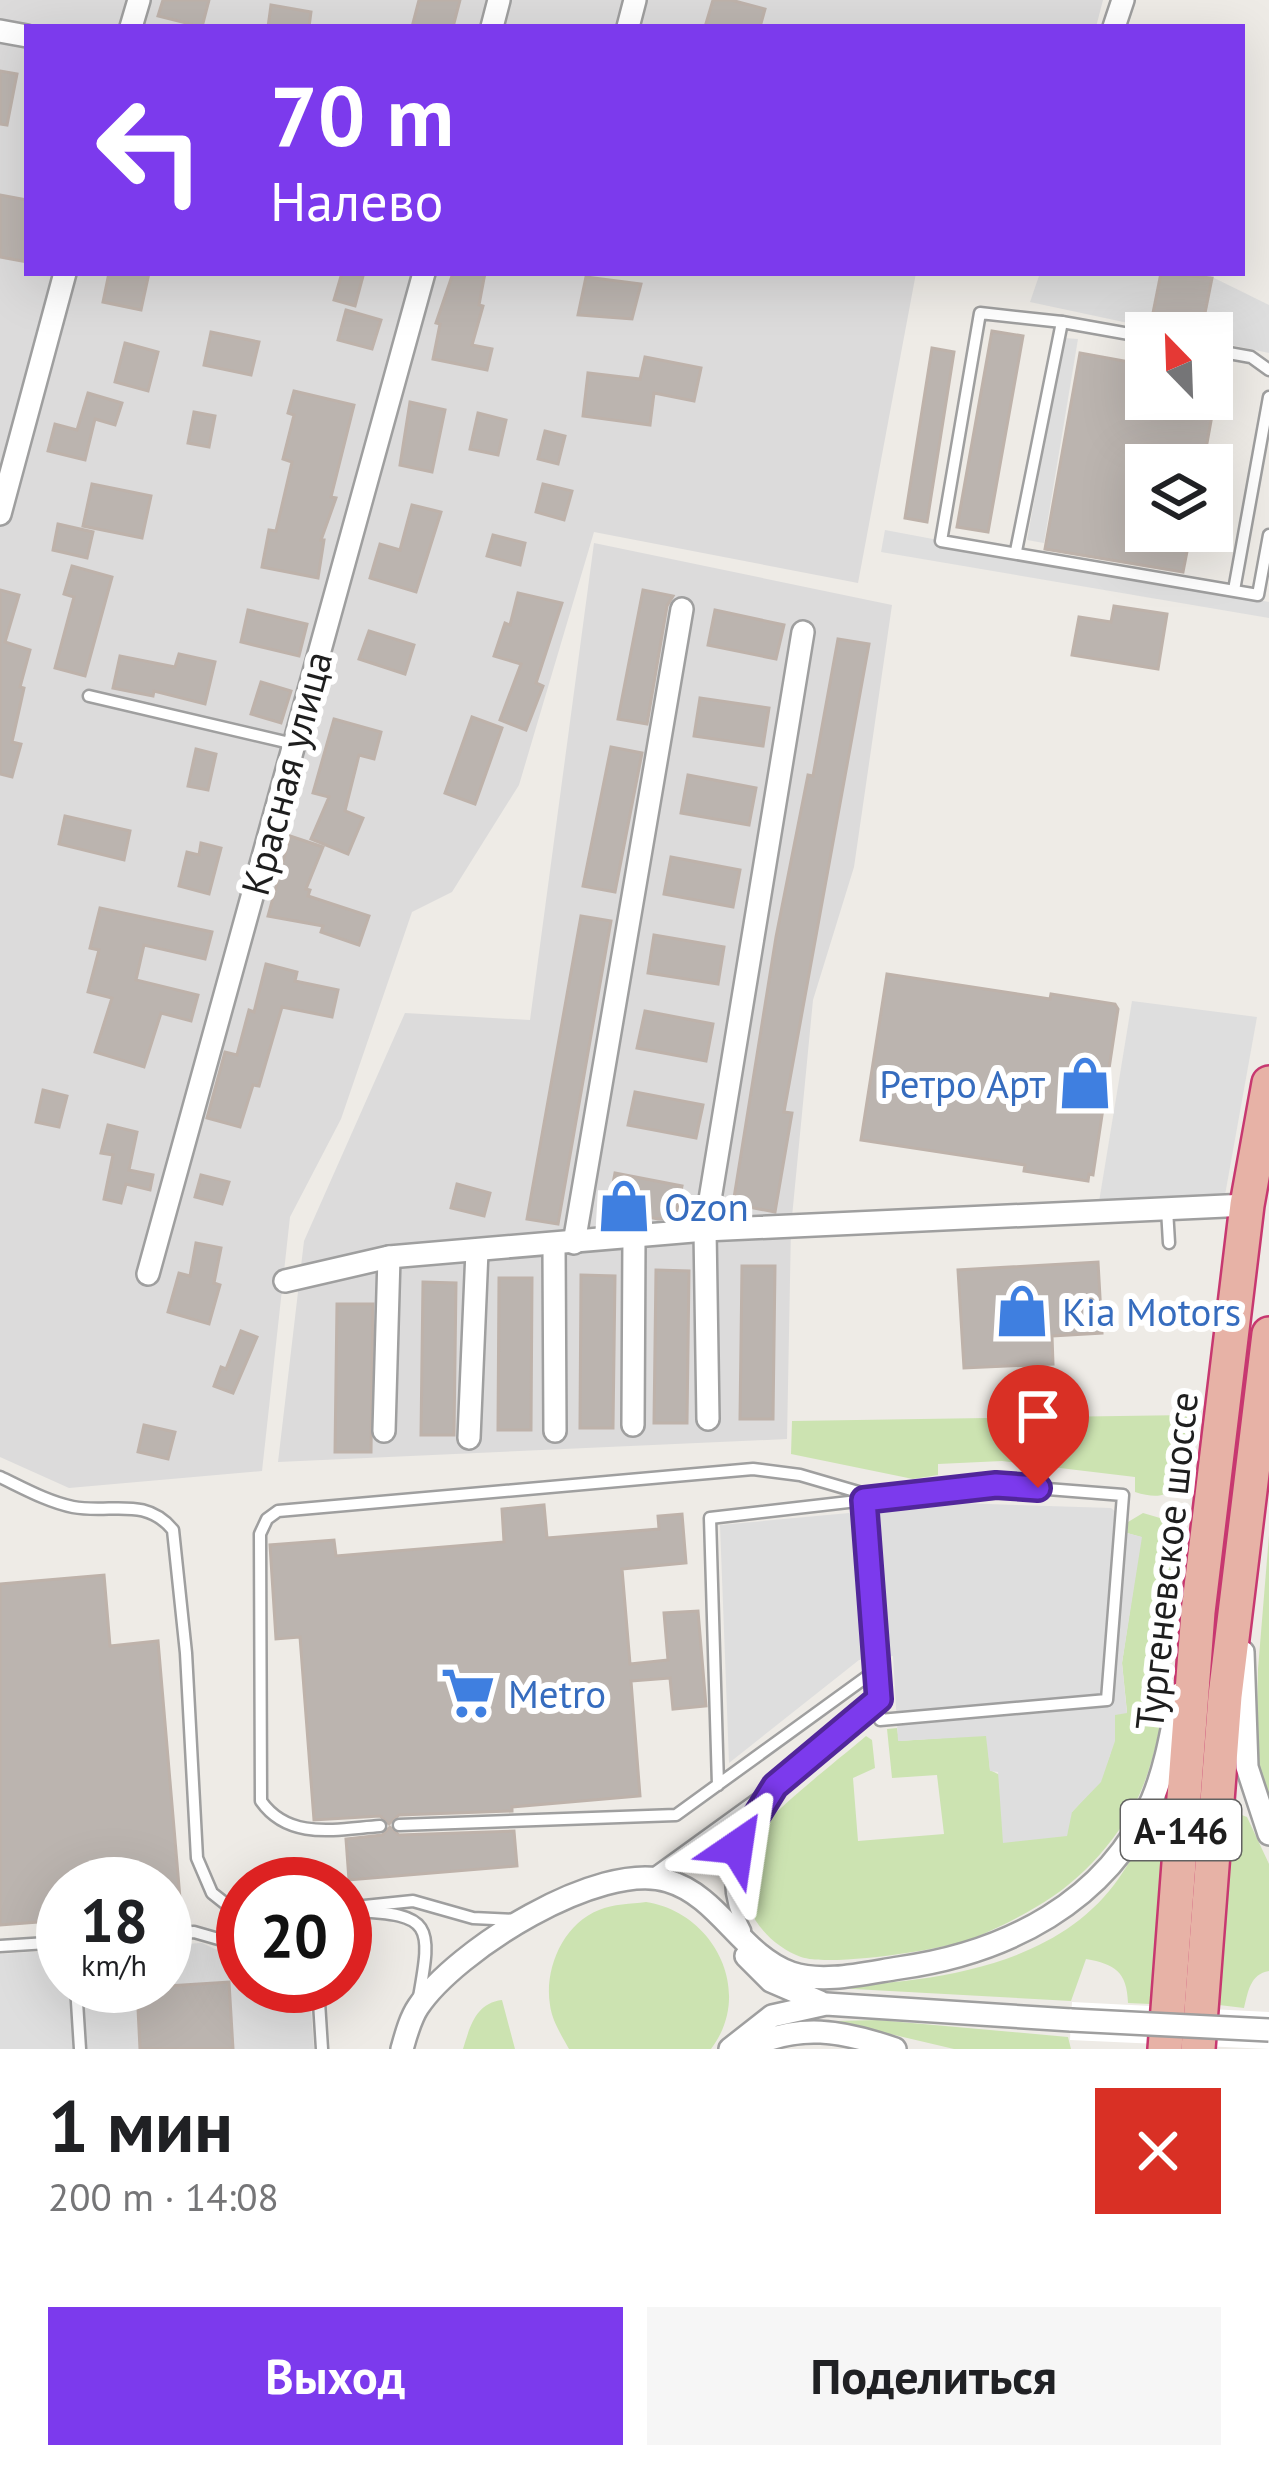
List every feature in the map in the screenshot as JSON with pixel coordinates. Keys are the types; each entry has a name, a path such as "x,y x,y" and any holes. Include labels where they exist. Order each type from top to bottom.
{"highway":[{"name":"Тургеневское шоссе","path":"1165,2049 1198,1612 1247,1205 1269,1083"},
{"name":"Тургеневское шоссе","path":"1198,2049 1225,1696 1269,1334"}],"street":[{"path":"0,514 5,476 64,276"},
{"name":"Красная улица","path":"148,1274 423,276"},
{"path":"556,1431 564,1244 682,609"},
{"path":"708,1419 705,1230 803,632"},
{"path":"285,1281 389,1257 705,1230 1247,1205"},
{"path":"633,1425 634,1237"},
{"path":"469,1438 477,1251"},
{"path":"384,1431 389,1257"},
{"path":"1243,1560 1244,1740 1252,1790 1269,1834"},
{"path":"402,2049 417,2007 444,1976 525,1920 589,1887 648,1877 686,1888 754,1949 794,1974 833,1977 961,1957 1031,1930 1065,1907 1118,1857 1154,1796 1198,1612"},
{"path":"724,1920 746,1955 771,1981 826,2004"},
{"path":"730,2049 772,2016 826,2004 1269,2030"},
{"path":"747,2049 776,2036 812,2030 896,2049"}],"lane":[{"path":"1125,333 980,313 941,542 1258,595 1269,536"},
{"path":"1016,551 1061,322"},
{"path":"1233,354 1251,357 1269,370"},
{"path":"1234,590 1269,397"},
{"path":"89,696 294,744"},
{"path":"1167,1209 1169,1244"},
{"path":"380,1826 307,1830 284,1825 261,1801 260,1534 267,1519 278,1511 753,1469 800,1475 881,1498"},
{"path":"0,1477 77,1508 138,1508 161,1515 173,1530 186,1653 197,1858 216,1896"},
{"path":"718,1785 710,1518 881,1498 996,1485 1123,1495 1107,1700 880,1720 864,1500"},
{"path":"399,1825 676,1815 876,1670"},
{"path":"648,1877 775,1786 879,1699"},
{"path":"754,1949 732,1904 730,1874 737,1847 775,1786"},
{"path":"372,1906 413,1901 473,1918 525,1920"},
{"path":"372,1911 411,1918 420,1925 428,1950 417,2007"},
{"path":"0,1946 36,1944"},
{"path":"78,2013 80,2049"},
{"path":"320,2013 322,2049"}],"shaded area":[{"path":"0,0 1103,0 1097,24 24,24 24,276 915,276 858,583 594,532 519,785 452,892 412,912 341,1119 290,1217 262,1471 69,1488 0,1457"},
{"path":"1039,276 1210,276 1269,305 1269,353 1233,345 1233,312 1125,312 1125,322 1030,302"},
{"path":"1064,338 1078,339 1044,543 1027,540"},
{"path":"885,530 1269,602 1269,618 881,552"},
{"path":"594,543 892,605 854,867 813,1000 791,1227 787,1439 278,1462 304,1241 405,1013 530,1020"},
{"path":"1132,1001 1257,1017 1225,1195 1099,1202"},
{"path":"958,1503 1111,1508 1128,1522 1127,1533 1142,1537 1122,1663 1127,1713 1115,1715 1115,1741 1101,1782 1072,1812 1067,1836 1003,1843 998,1772 990,1771 986,1736 898,1741 893,1656 859,1660 729,1763 720,1525"},
{"path":"192,1944 216,1949 216,2013 311,2013 314,2049 0,2049 0,1954 36,1952 36,2013 192,2013"}],"green space":[{"path":"1189,1415 1182,1475 1167,1493 1153,1496 1135,1492 1135,1477 1002,1461 938,1464 938,1475 913,1479 791,1454 792,1421"},
{"path":"1143,1513 1160,1518 1177,1535 1170,1663 1159,1730 1143,1786 1125,1822 1099,1855 1053,1897 988,1932 956,1943 886,1956 815,1960 793,1954 770,1938 753,1916 744,1893 747,1847 782,1807 866,1736 872,1740 875,1768 853,1778 858,1841 944,1834 937,1775 892,1778 887,1729 897,1728 899,1741 987,1735 990,1770 1072,1812 1099,1779 1109,1757 1115,1714 1127,1712 1122,1663 1141,1537 1127,1533 1128,1522"},
{"path":"1269,1535 1269,1802 1256,1753"},
{"path":"1174,1781 1178,1784 1151,2004 1128,2003 1118,1971 1086,1959 1071,2001 817,1987 941,1976 1022,1953 1059,1934 1092,1910 1119,1878"},
{"path":"1247,1817 1269,1864 1269,1971 1254,1980 1244,2008 1219,2005 1233,1818"},
{"path":"646,1902 691,1921 708,1938 727,1980 724,2026 711,2049 569,2049 550,2005 550,1977 559,1949 586,1917 610,1906"},
{"path":"502,2000 515,2049 463,2049 480,2011"},
{"path":"878,2020 1068,2037 1071,2049 954,2049 835,2021"}],"pier":[{"path":"1072,2002 1269,2012 1269,2049 1070,2040"}],"building":[{"path":"163,0 209,0 203,24 158,16"},
{"path":"419,0 460,0 454,24 413,24"},
{"path":"713,0 765,9 761,24 706,24"},
{"path":"271,5 311,12 309,24 268,24"},
{"path":"0,71 17,74 7,125 0,124"},
{"path":"0,195 24,199 24,261 0,257"},
{"path":"108,276 148,276 141,310 103,302"},
{"path":"341,276 363,276 355,306 334,300"},
{"path":"452,276 484,276 479,305 483,306 472,345 492,349 487,370 433,359 440,324 436,323"},
{"path":"1160,276 1212,278 1205,312 1153,312"},
{"path":"586,277 641,284 632,319 578,315"},
{"path":"346,310 381,320 372,349 338,340"},
{"path":"992,331 1023,336 988,532 957,527"},
{"path":"211,332 259,342 251,375 204,365"},
{"path":"125,343 158,352 148,391 115,382"},
{"path":"932,348 954,352 927,522 905,518"},
{"path":"1080,353 1125,361 1125,420 1211,420 1207,444 1125,444 1125,552 1187,552 1183,572 1045,549"},
{"path":"645,357 701,368 694,401 654,393 650,425 583,416 588,373 640,379"},
{"path":"294,391 354,405 331,497 336,498 321,540 318,578 262,567 292,462 283,459 294,415 288,413"},
{"path":"88,393 122,403 115,425 95,419 85,460 48,451 55,424 77,430"},
{"path":"410,402 445,410 432,472 400,465"},
{"path":"194,412 215,416 209,447 188,443"},
{"path":"478,413 506,420 498,455 470,449"},
{"path":"545,431 565,436 558,464 538,459"},
{"path":"92,484 151,496 142,538 83,526"},
{"path":"543,484 572,491 564,520 536,512"},
{"path":"412,505 441,512 416,592 370,578 380,544 400,550"},
{"path":"58,524 93,532 87,558 53,550"},
{"path":"493,535 525,543 520,565 487,556"},
{"path":"72,566 112,577 85,676 55,668 74,597 64,594"},
{"path":"0,590 19,595 5,642 30,650 12,742 21,744 12,777 0,774"},
{"path":"643,590 673,596 667,606 647,724 618,719"},
{"path":"518,593 562,603 536,683 543,686 526,730 500,720 521,664 494,656 505,623 510,625"},
{"path":"1114,606 1167,614 1158,669 1072,655 1079,617 1111,622"},
{"path":"248,610 307,624 299,656 241,642"},
{"path":"715,610 784,625 776,659 708,645"},
{"path":"369,631 414,645 405,674 359,659"},
{"path":"838,639 869,644 784,1112 792,1113 775,1212 733,1204 776,937"},
{"path":"179,654 215,662 205,704 154,691 153,696 113,688 120,656 175,667"},
{"path":"261,682 291,691 281,723 251,714"},
{"path":"700,698 769,708 763,746 694,736"},
{"path":"472,717 502,728 475,804 445,793"},
{"path":"334,719 381,732 374,759 359,755 345,811 363,818 348,854 311,839 329,797 313,793"},
{"path":"611,747 642,753 615,892 583,886"},
{"path":"196,749 216,754 208,790 188,786"},
{"path":"688,775 756,788 749,825 681,813"},
{"path":"65,816 130,831 124,860 59,844"},
{"path":"290,836 323,847 306,889 308,896 369,916 359,945 321,932 323,926 268,916"},
{"path":"201,843 221,848 209,894 179,886 187,852 199,855"},
{"path":"671,857 740,870 733,907 664,894"},
{"path":"100,908 212,932 205,959 144,945 136,980 198,995 191,1021 161,1013 144,1067 95,1052 112,998 88,992 99,950 90,948"},
{"path":"581,916 611,921 558,1224 527,1219"},
{"path":"654,935 724,947 718,984 648,973"},
{"path":"266,964 297,972 295,981 338,990 332,1017 282,1007 259,1086 253,1085 240,1127 207,1118 225,1052 237,1055"},
{"path":"887,974 1115,1004 1118,1009 1093,1175 1089,1174 1088,1181 1024,1171 1025,1165 861,1140"},
{"path":"645,1011 713,1024 706,1061 637,1048"},
{"path":"43,1090 67,1096 59,1127 36,1122"},
{"path":"635,1092 703,1105 696,1138 628,1125"},
{"path":"108,1125 137,1132 129,1170 153,1175 150,1190 126,1184 121,1203 104,1199 113,1155 101,1153"},
{"path":"615,1173 682,1186 675,1218 608,1209"},
{"path":"201,1175 229,1182 222,1204 195,1197"},
{"path":"457,1184 490,1193 484,1216 451,1208"},
{"path":"196,1243 221,1248 214,1283 220,1285 209,1324 168,1312 179,1273 190,1276"},
{"path":"1098,1262 1102,1333 1052,1336 1053,1364 964,1368 958,1270"},
{"path":"742,1266 775,1266 773,1419 740,1419"},
{"path":"656,1270 689,1271 687,1423 654,1423"},
{"path":"581,1275 615,1276 613,1428 580,1428"},
{"path":"499,1278 532,1278 531,1430 498,1430"},
{"path":"423,1282 456,1283 454,1435 421,1435"},
{"path":"337,1304 373,1304 371,1452 335,1452"},
{"path":"241,1331 257,1337 233,1393 214,1386"},
{"path":"144,1425 175,1432 168,1459 138,1452"},
{"name":"Metro","path":"544,1505 547,1538 659,1529 658,1516 682,1514 686,1563 622,1569 630,1664 668,1660 664,1613 698,1611 706,1706 673,1709 670,1678 631,1681 640,1796 512,1807 512,1811 399,1815 389,1824 380,1816 314,1820 300,1637 276,1639 270,1545 334,1540 336,1556 504,1542 502,1509"},
{"path":"104,1575 110,1646 158,1641 176,1857 36,1857 36,1922 0,1925 0,1584"},
{"path":"390,1827 399,1835 514,1831 517,1866 372,1878 372,1857 347,1857 346,1839 382,1835"},
{"path":"216,1983 216,2013 231,2013 233,2049 140,2049 138,2013 192,2013 192,1984"}],"place":[{"name":"Ретро Арт","path":"1085,1083"},
{"name":"Ozon","path":"624,1206"},
{"name":"Kia Motors","path":"1022,1311"},
{"name":"Metro","path":"468,1693"}],"route":[{"path":"737,1847 775,1786 879,1699 864,1500 996,1485 1038,1488"}]}
